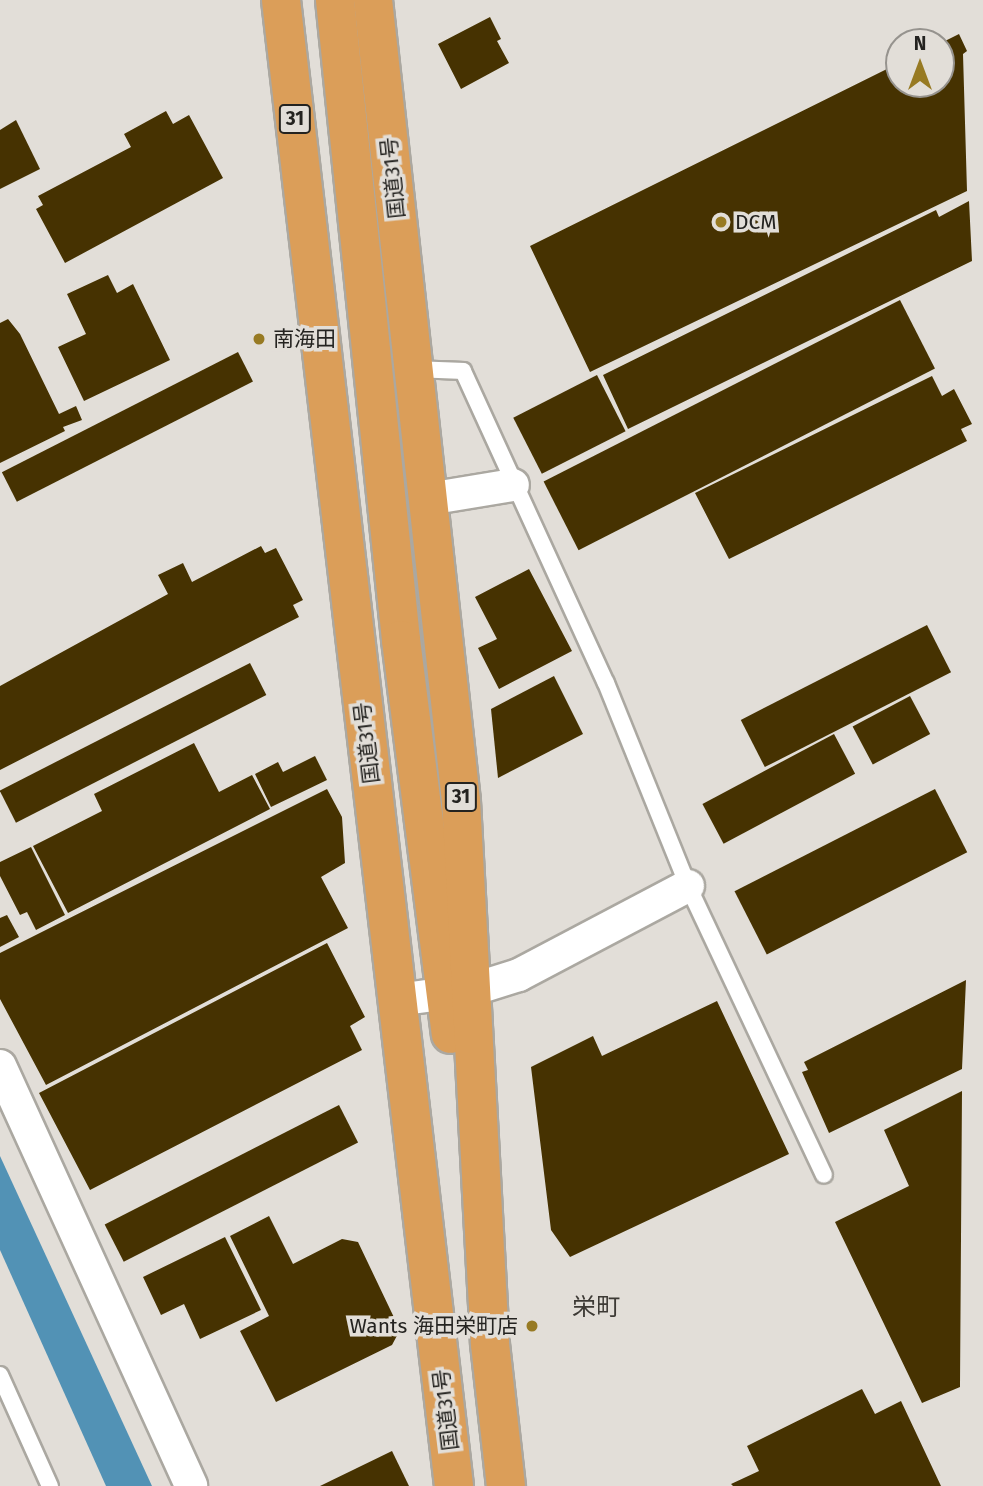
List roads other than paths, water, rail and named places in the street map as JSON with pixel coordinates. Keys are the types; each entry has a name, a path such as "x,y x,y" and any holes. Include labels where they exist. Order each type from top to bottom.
{"highway":[{"name":"国道31号","path":"281,0 454,1486"},
{"path":"335,0 401,640 459,993 490,1344 506,1486"},
{"name":"国道31号","path":"373,0 461,801 459,993"}],"street":[{"path":"428,499 513,485"},
{"path":"397,1000 459,993 519,975 688,886"},
{"path":"0,1066 191,1486"}],"lane":[{"path":"414,369 463,371 513,485 607,683 688,886 824,1175"},
{"path":"0,1375 50,1486"}],"water":[{"path":"0,1156 152,1486 106,1486 0,1250"}],"place":[{"name":"DCM","path":"721,222"},
{"name":"南海田","path":"259,339"},
{"name":"Wants 海田栄町店","path":"532,1326"}],"district":[{"name":"栄町","path":"596,1308"}]}
